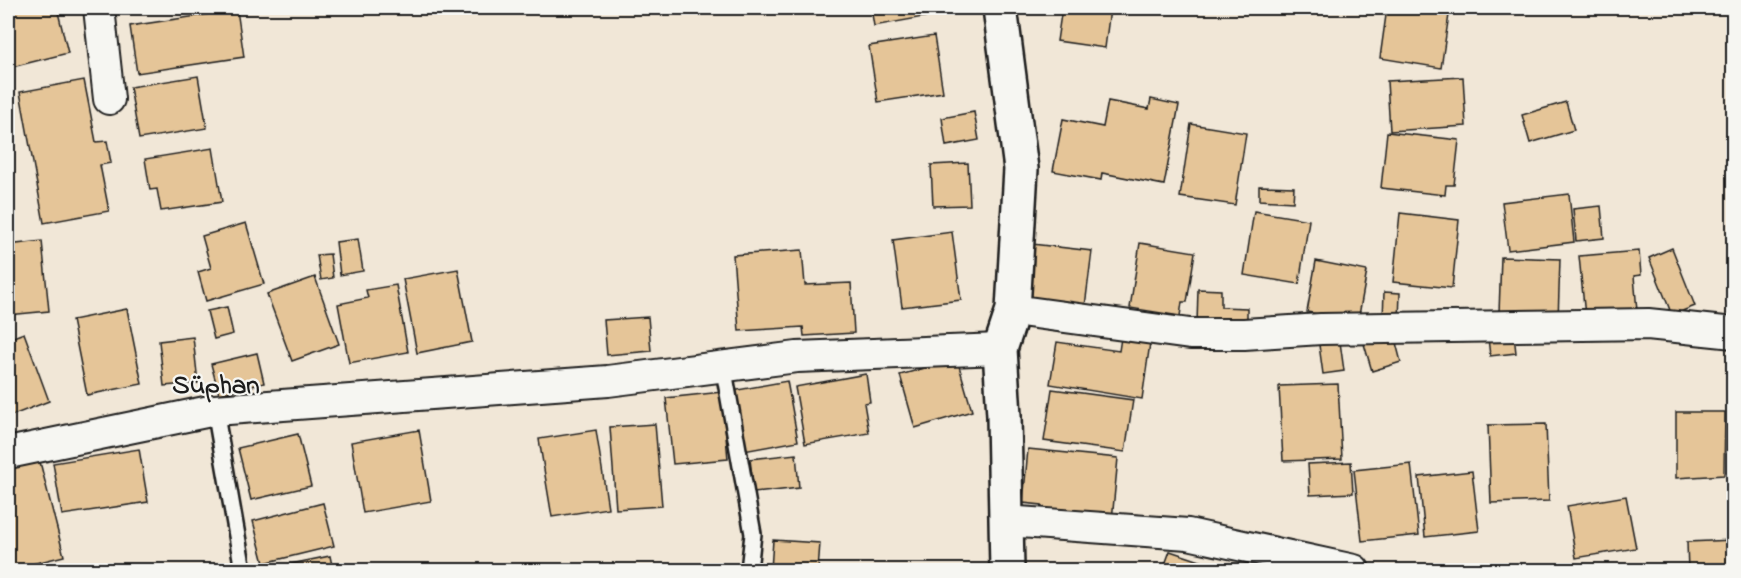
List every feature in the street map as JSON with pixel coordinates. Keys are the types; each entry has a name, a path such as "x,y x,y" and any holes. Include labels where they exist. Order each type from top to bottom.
{"street":[{"path":"99,8 109,99"},
{"path":"1000,8 1021,169 1013,310 1000,349 1007,570"},
{"path":"1013,310 1190,334 1244,334 1321,329 1648,324 1734,333"},
{"path":"8,453 215,410 608,381 797,357 1000,349"},
{"path":"1006,521 1188,534 1354,570"}],"lane":[{"path":"723,365 753,534 749,570"},
{"path":"215,410 243,570"}],"building":[{"path":"8,8 57,8 68,53 8,68"},
{"path":"871,8 927,8 929,16 874,26"},
{"path":"1062,8 1110,9 1105,48 1057,41"},
{"path":"1387,8 1450,8 1441,68 1380,58"},
{"path":"237,10 244,57 137,73 130,26"},
{"path":"934,36 943,92 878,102 869,46"},
{"path":"198,76 207,128 139,139 130,87"},
{"path":"1463,77 1466,126 1390,131 1387,81"},
{"path":"84,80 96,142 107,141 111,163 100,165 109,211 44,223 20,92"},
{"path":"1151,99 1179,105 1164,185 1102,173 1101,180 1053,171 1063,119 1103,127 1108,101 1149,109"},
{"path":"1566,102 1574,130 1530,143 1522,115"},
{"path":"974,112 979,140 946,146 942,118"},
{"path":"1191,124 1246,133 1235,205 1180,197"},
{"path":"1387,132 1459,140 1454,185 1446,185 1445,195 1381,188"},
{"path":"213,148 222,202 161,211 157,189 150,190 145,159"},
{"path":"968,163 970,205 933,206 931,165"},
{"path":"1259,186 1294,187 1293,202 1259,200"},
{"path":"1569,194 1574,242 1508,250 1502,202"},
{"path":"1601,206 1604,238 1576,241 1573,209"},
{"path":"1254,211 1309,220 1299,284 1244,275"},
{"path":"1400,213 1459,220 1452,288 1393,282"},
{"path":"246,223 264,284 206,301 198,272 211,268 202,236"},
{"path":"952,232 961,300 902,307 893,240"},
{"path":"358,239 363,271 340,275 336,242"},
{"path":"42,241 49,311 8,315 8,245"},
{"path":"1140,243 1195,252 1187,302 1182,302 1180,316 1130,308"},
{"path":"1032,244 1092,251 1085,306 1025,299"},
{"path":"1672,248 1695,306 1672,315 1649,258"},
{"path":"802,250 805,285 851,283 854,333 804,336 803,327 739,331 733,255"},
{"path":"1639,251 1641,275 1634,276 1637,311 1585,316 1579,256"},
{"path":"330,254 333,278 321,280 317,255"},
{"path":"1501,257 1560,259 1558,320 1499,313"},
{"path":"1316,261 1367,271 1358,321 1307,312"},
{"path":"458,269 472,342 417,353 403,279"},
{"path":"315,277 339,344 292,361 267,294"},
{"path":"396,285 408,352 349,363 338,304 368,298 366,290"},
{"path":"1198,289 1221,290 1221,307 1247,308 1247,325 1197,324"},
{"path":"1384,292 1400,293 1399,320 1383,319"},
{"path":"227,307 233,334 214,339 207,311"},
{"path":"127,309 142,384 87,395 72,320"},
{"path":"648,317 651,351 607,355 604,320"},
{"path":"24,333 49,401 8,417 8,339"},
{"path":"1394,335 1401,362 1372,371 1364,344"},
{"path":"1514,335 1516,353 1490,356 1488,338"},
{"path":"193,337 198,383 164,386 159,341"},
{"path":"1121,338 1150,343 1142,399 1050,384 1057,342 1119,351"},
{"path":"1340,342 1344,371 1323,374 1319,345"},
{"path":"257,353 264,383 219,394 211,364"},
{"path":"957,359 972,411 915,428 900,375"},
{"path":"866,374 870,402 864,403 869,433 805,444 795,387"},
{"path":"787,381 798,441 744,451 732,391"},
{"path":"1338,384 1342,459 1283,461 1279,386"},
{"path":"1052,389 1133,400 1125,452 1044,441"},
{"path":"722,392 728,459 673,464 666,398"},
{"path":"1676,412 1725,412 1724,475 1676,478"},
{"path":"655,424 662,506 616,509 610,427"},
{"path":"1546,424 1549,501 1491,503 1488,425"},
{"path":"419,430 431,501 363,513 351,442"},
{"path":"596,430 608,508 552,517 539,439"},
{"path":"298,434 311,486 251,500 238,448"},
{"path":"139,449 148,502 62,515 53,463"},
{"path":"1028,449 1118,458 1112,520 1041,512 1042,505 1023,503"},
{"path":"796,454 799,488 754,493 750,459"},
{"path":"39,458 64,556 8,570 8,466"},
{"path":"1351,462 1353,493 1310,495 1308,464"},
{"path":"1411,464 1419,535 1362,541 1354,470"},
{"path":"1472,471 1479,531 1425,537 1419,477"},
{"path":"1626,496 1636,548 1576,558 1567,506"},
{"path":"323,503 334,546 264,563 253,521"},
{"path":"773,540 820,543 818,570 771,570"},
{"path":"1734,540 1734,570 1688,570 1687,542"},
{"path":"1170,551 1227,570 1163,570"},
{"path":"330,556 333,570 262,570"}],"district":[{"name":"Süphan","path":"216,384"}]}
